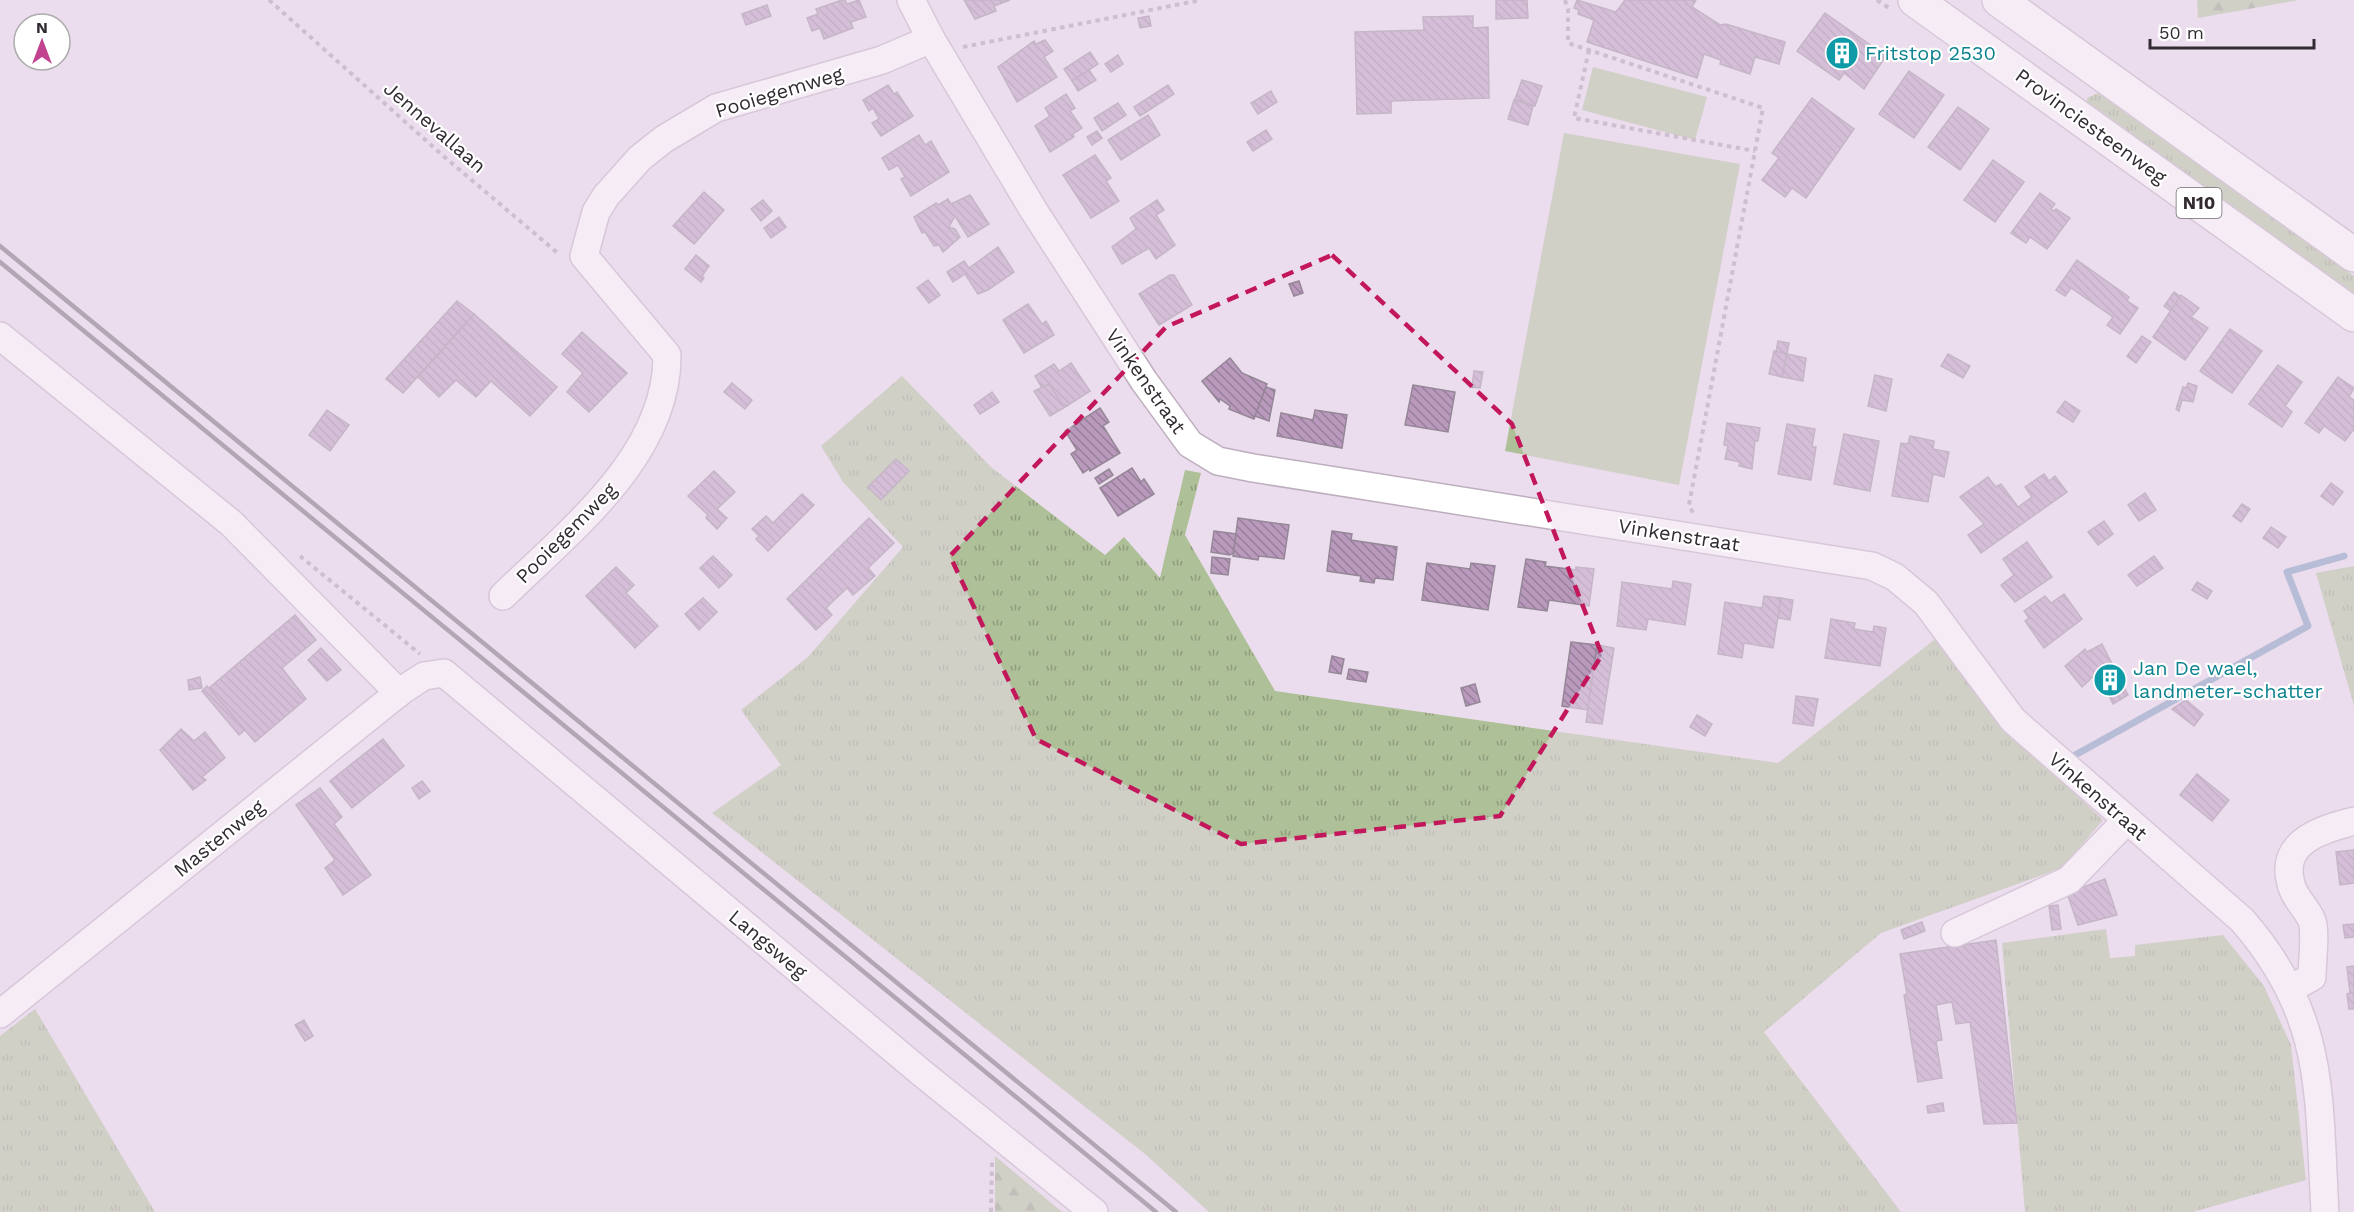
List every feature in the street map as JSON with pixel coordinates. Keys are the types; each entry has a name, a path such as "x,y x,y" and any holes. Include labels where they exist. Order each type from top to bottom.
{"main road":[{"name":"Provinciesteenweg","path":"1915,0 2354,315"},
{"name":"N10","path":"1999,0 2354,255"}],"street":[{"name":"Vinkenstraat","path":"911,0 935,45 1034,211 1144,381 1190,444 1218,461 1872,566 1912,588 1926,603 2013,720 2242,921 2273,959 2290,989 2310,1037 2316,1068 2325,1212"},
{"name":"Pooiegemweg","path":"502,597 621,476 650,429 666,381 667,355 584,256 596,212 606,196 640,158 664,140 716,108 935,45"},
{"path":"0,336 231,523 399,693"},
{"name":"Mastenweg","path":"0,1014 399,693 424,676 444,673"},
{"name":"Langsweg","path":"444,673 1094,1212"},
{"path":"2290,989 2312,977 2313,922 2291,885 2289,863 2296,849 2317,831 2354,820"},
{"path":"1955,933 2069,880 2126,821"}],"path":[{"name":"Jennevallaan","path":"269,0 441,154 572,265 584,256"},
{"path":"935,45 1201,0"},
{"path":"1565,0 1568,9 1568,43 1763,108 1689,505"},
{"path":"1588,50 1574,118 1755,152"},
{"path":"992,1212 993,1130"}],"highlighted area":[{"path":"1332,255 1512,424 1602,655 1500,816 1241,844 1036,739 950,556 1166,327"}],"green space":[{"path":"2197,0 2299,0 2198,18"},
{"path":"1593,67 1707,97 1695,140 1582,110"},
{"path":"2098,93 2354,276 2354,299 2087,107 2087,98"},
{"path":"1564,133 1740,164 1679,485 1505,451"},
{"path":"902,376 991,467 1105,555 1124,537 1160,578 1185,470 1201,473 1185,535 1275,691 1778,763 1939,636 2005,727 2103,820 2062,868 1881,933 1764,1032 1901,1212 1209,1212 1145,1154 712,813 781,765 741,710 808,657 903,547 843,482 821,446"},
{"path":"2354,566 2354,706 2316,573"},
{"path":"2106,929 2110,958 2135,956 2135,945 2223,935 2264,986 2291,1045 2306,1180 2193,1212 2025,1212 2002,943"},
{"path":"35,1009 155,1212 0,1212 0,1036"},
{"path":"995,1156 1062,1212 995,1212"}],"building":[{"path":"845,0 847,4 859,0 866,17 851,22 853,28 824,39 820,28 812,31 807,18 818,14 816,9"},
{"path":"964,0 1010,0 994,6 996,11 975,19"},
{"path":"1496,0 1527,0 1528,18 1496,19"},
{"path":"1577,0 1616,12 1625,0 1696,0 1692,7 1720,25 1726,24 1785,42 1779,64 1755,57 1750,74 1720,64 1721,60 1704,54 1697,78 1587,42 1594,20 1578,14 1579,10 1574,8"},
{"path":"767,5 771,16 746,25 742,14"},
{"name":"Fritstop 2530","path":"1825,13 1886,56 1864,89 1844,73 1839,80 1797,51"},
{"path":"1149,16 1151,26 1140,28 1138,18"},
{"path":"1473,16 1473,28 1488,27 1489,98 1391,101 1391,113 1357,114 1355,32 1424,30 1423,17"},
{"path":"1045,40 1053,51 1044,57 1057,77 1017,102 998,67 1034,41 1036,44"},
{"path":"1090,52 1098,64 1072,81 1064,69"},
{"path":"1118,55 1123,64 1111,72 1105,64"},
{"path":"1089,70 1096,80 1078,91 1072,81"},
{"path":"1909,71 1944,95 1914,138 1879,114"},
{"path":"1522,80 1542,86 1535,106 1515,99"},
{"path":"888,85 894,94 897,92 913,116 881,136 872,123 879,119 873,108 869,111 863,100"},
{"path":"1168,85 1174,94 1140,116 1134,107"},
{"path":"1271,91 1277,102 1258,114 1251,103"},
{"path":"1066,94 1075,108 1070,111 1082,128 1073,134 1074,137 1050,152 1035,126 1050,116 1045,108"},
{"path":"1812,98 1854,129 1806,198 1792,188 1785,197 1762,180 1779,158 1772,153"},
{"path":"1514,100 1533,106 1528,125 1508,119"},
{"path":"1118,103 1126,115 1102,131 1094,118"},
{"path":"1958,107 1989,129 1960,170 1928,147"},
{"path":"1148,115 1160,135 1121,160 1108,140"},
{"path":"1266,130 1272,139 1253,151 1247,142"},
{"path":"1097,131 1102,138 1092,145 1087,137"},
{"path":"919,135 925,145 931,141 949,172 911,196 901,179 905,177 898,165 889,170 882,158"},
{"path":"1095,155 1111,178 1106,181 1119,201 1091,218 1063,175"},
{"path":"1993,160 2024,182 1995,222 1964,200"},
{"path":"704,192 724,210 694,244 673,226"},
{"path":"2040,193 2055,204 2051,209 2054,211 2056,209 2070,218 2047,249 2030,237 2026,243 2011,233"},
{"path":"970,195 989,224 968,237 955,216 949,227 955,229 960,237 943,252 939,245 934,246 925,232 922,233 914,217 936,203 938,205 948,199 951,204"},
{"path":"763,200 772,211 761,221 751,209"},
{"path":"1157,200 1164,210 1156,215 1175,245 1156,259 1149,248 1122,264 1112,247 1136,229 1130,218"},
{"path":"779,217 786,227 771,238 764,228"},
{"path":"998,247 1014,272 988,290 978,294 965,274 953,282 947,272 964,261 969,268"},
{"path":"696,255 709,266 701,282 685,269"},
{"path":"2077,260 2129,297 2127,301 2138,308 2120,334 2107,325 2113,317 2071,288 2065,296 2056,290"},
{"path":"1170,275 1174,275 1192,305 1159,325 1139,294"},
{"path":"928,280 940,295 929,303 917,288"},
{"path":"1299,281 1303,293 1294,296 1289,284"},
{"path":"2174,292 2181,297 2171,311 2164,306"},
{"path":"2181,295 2199,308 2191,317 2208,328 2185,360 2153,337"},
{"path":"457,301 474,314 403,393 386,379"},
{"path":"1028,304 1042,324 1046,321 1054,335 1024,353 1003,320"},
{"path":"474,314 557,387 530,416 491,381 476,397 456,380 439,397 418,377"},
{"path":"2230,329 2262,351 2232,393 2200,371"},
{"path":"582,332 627,373 589,412 567,392 583,373 562,354"},
{"path":"2142,336 2151,342 2136,363 2127,356"},
{"path":"1778,341 1789,343 1787,354 1776,352"},
{"path":"1774,351 1787,354 1782,377 1769,374"},
{"path":"1787,354 1806,358 1803,381 1782,377"},
{"path":"1948,354 1970,366 1963,378 1941,366"},
{"path":"1230,358 1242,373 1267,384 1254,419 1229,409 1230,406 1220,399 1219,402 1202,381"},
{"path":"1071,363 1090,391 1067,406 1062,404 1049,384 1042,388 1035,376 1054,364 1059,371"},
{"path":"2278,365 2302,382 2285,406 2292,412 2282,427 2249,404"},
{"path":"1474,371 1483,372 1480,388 1472,387"},
{"path":"1875,375 1892,379 1886,411 1868,406"},
{"path":"2338,377 2354,388 2349,397 2354,400 2354,429 2345,441 2324,426 2319,433 2305,423"},
{"path":"732,383 752,400 745,409 724,392"},
{"path":"2188,383 2197,386 2193,402 2182,400 2179,411 2176,409 2183,387 2186,388"},
{"path":"1049,384 1062,404 1067,406 1050,416 1034,391"},
{"path":"1413,385 1455,392 1448,432 1405,425"},
{"path":"1266,387 1275,390 1269,421 1255,416"},
{"path":"992,392 999,402 980,414 974,405"},
{"path":"2065,401 2080,411 2073,422 2057,412"},
{"path":"1100,408 1109,422 1103,426 1120,453 1083,473 1071,454 1077,450 1065,431"},
{"path":"327,410 349,425 330,451 309,435"},
{"path":"1315,410 1347,415 1342,448 1277,436 1281,413 1313,420"},
{"path":"1727,423 1760,428 1758,441 1755,441 1752,469 1739,466 1740,462 1725,459 1728,446 1724,445"},
{"path":"1787,424 1815,429 1812,447 1816,447 1811,480 1778,474"},
{"path":"1844,434 1879,441 1870,491 1834,484"},
{"path":"1910,436 1934,441 1933,449 1949,452 1944,477 1933,474 1928,502 1892,496 1901,443 1908,444"},
{"path":"896,459 909,471 881,500 868,487"},
{"path":"1132,468 1141,482 1144,479 1154,494 1118,516 1100,488"},
{"path":"1109,469 1113,475 1099,484 1095,478"},
{"path":"714,471 735,492 717,509 727,518 717,529 706,518 708,515 688,496"},
{"path":"2044,474 2049,481 2055,476 2067,492 1981,553 1968,535 1984,524 1960,497 1988,477 1996,487 2001,484 2018,507 2032,497 2025,487"},
{"path":"2331,483 2343,492 2333,505 2321,496"},
{"path":"2145,493 2156,510 2139,521 2128,505"},
{"path":"802,494 814,505 768,551 756,539 759,536 752,529 766,516 773,523"},
{"path":"2242,504 2250,509 2241,522 2233,516"},
{"path":"869,518 894,543 868,568 875,576 853,595 847,588 826,608 832,615 816,630 787,599"},
{"path":"1238,518 1289,525 1284,559 1259,556 1258,560 1233,556"},
{"path":"2104,521 2113,534 2098,545 2088,532"},
{"path":"2271,527 2286,537 2278,548 2263,538"},
{"path":"1214,531 1236,534 1233,553 1230,555 1211,552"},
{"path":"1332,531 1352,534 1351,540 1397,547 1393,580 1375,578 1374,583 1360,581 1361,576 1327,571"},
{"path":"2027,542 2052,577 2015,602 2001,585 2014,575 2003,559"},
{"path":"713,556 732,575 719,588 700,568"},
{"path":"2154,556 2163,568 2137,586 2128,575"},
{"path":"1212,557 1230,559 1228,575 1211,573"},
{"path":"1526,559 1546,562 1545,566 1576,570 1576,567 1594,569 1589,606 1549,600 1547,611 1518,607"},
{"path":"1427,563 1470,569 1471,563 1495,566 1488,610 1422,600"},
{"path":"616,567 634,585 626,593 658,626 635,648 586,596"},
{"path":"1673,581 1691,584 1685,625 1648,619 1646,630 1617,626 1622,582 1672,589"},
{"path":"2197,582 2212,591 2207,599 2192,590"},
{"path":"2064,594 2082,619 2044,648 2025,621 2029,618 2024,611 2045,596 2051,603"},
{"path":"1764,596 1781,598 1773,648 1744,643 1742,658 1718,654 1725,602 1762,608"},
{"path":"703,598 717,612 699,630 685,614"},
{"path":"1781,598 1793,600 1790,620 1778,618"},
{"path":"295,615 316,640 282,668 306,699 255,742 209,688"},
{"path":"1831,619 1855,623 1854,629 1873,632 1874,626 1886,628 1880,666 1825,658"},
{"path":"1571,642 1597,645 1588,710 1562,706"},
{"name":"Jan De wael, landmeter-schatter","path":"2102,644 2128,695 2113,704 2097,673 2082,687 2065,666 2085,649 2087,652"},
{"path":"1597,645 1614,648 1602,724 1586,722"},
{"path":"321,648 341,670 327,681 308,660"},
{"path":"1332,656 1344,659 1341,674 1329,672"},
{"path":"1349,669 1368,672 1366,682 1347,679"},
{"path":"200,677 202,688 189,690 188,680"},
{"path":"1475,684 1480,702 1466,706 1461,688"},
{"path":"207,686 245,730 239,735 202,691"},
{"path":"1796,696 1818,699 1813,726 1793,723"},
{"path":"2186,700 2203,714 2194,726 2172,709"},
{"path":"1697,715 1712,724 1705,736 1690,727"},
{"path":"181,729 194,741 205,732 225,758 202,777 206,780 193,790 160,750"},
{"path":"383,739 404,766 352,808 330,781"},
{"path":"2197,774 2229,800 2212,821 2180,795"},
{"path":"422,781 430,791 419,799 412,788"},
{"path":"320,788 342,817 334,824 371,875 343,895 325,868 335,860 296,805"},
{"path":"2354,850 2354,883 2340,885 2336,852"},
{"path":"2105,879 2117,915 2078,925 2067,893"},
{"path":"2058,905 2061,929 2052,930 2049,906"},
{"path":"1922,922 1925,931 1904,939 1901,930"},
{"path":"2354,924 2354,937 2345,938 2343,925"},
{"path":"1996,940 2017,1123 1984,1124 1970,1022 1956,1024 1952,1002 1936,1005 1942,1040 1936,1041 1942,1078 1918,1082 1900,954"},
{"path":"2354,966 2354,1009 2349,1009 2347,967"},
{"path":"304,1020 313,1036 305,1041 295,1025"},
{"path":"1943,1103 1944,1111 1928,1113 1927,1106"}],"waterway":[{"path":"2068,759 2308,626 2287,572 2344,556"}],"railway":[{"path":"0,246 1176,1212"},
{"path":"0,262 1156,1212"}],"place":[{"name":"Fritstop 2530","path":"1842,53"},
{"name":"Jan De wael, landmeter-schatter","path":"2110,680"}]}
